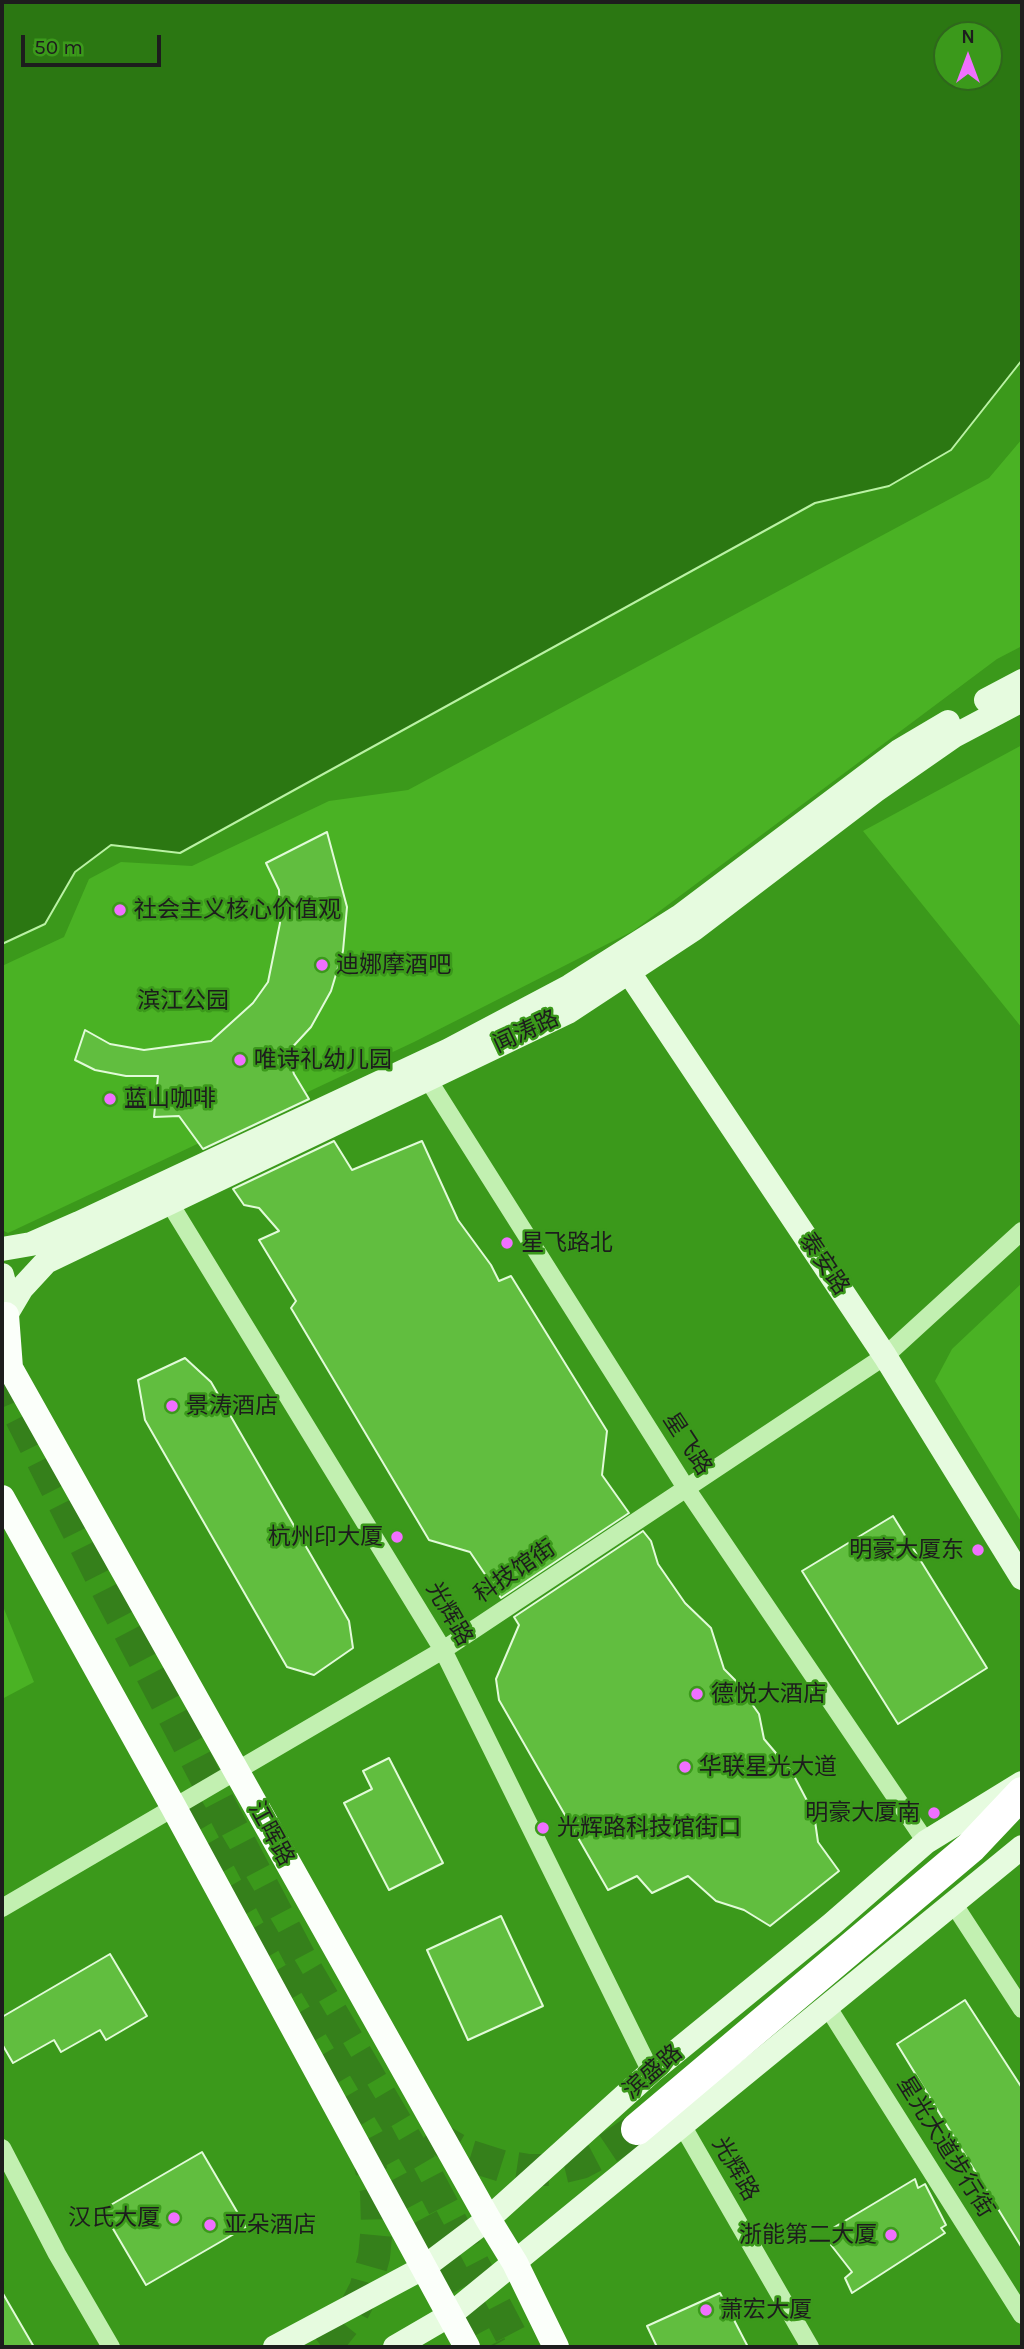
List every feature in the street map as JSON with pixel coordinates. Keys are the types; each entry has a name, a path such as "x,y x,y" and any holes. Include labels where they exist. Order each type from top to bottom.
{"highway":[{"path":"636,2129 971,1847 1022,1793"}],"main road":[{"name":"闻涛路","path":"623,964 679,917 899,751 1022,681"},
{"name":"闻涛路","path":"4,1319 22,1288 46,1262 423,1071 570,986 623,964 694,929 875,791 954,736 1022,700"},
{"name":"泰安路","path":"623,964 886,1356 1022,1578"},
{"name":"闻涛路","path":"2,1249 31,1244 423,1071"},
{"path":"2,1275 6,1290 4,1319"},
{"name":"江晖路","path":"4,1319 10,1368 515,2263 556,2347"},
{"path":"2,1498 467,2347"},
{"name":"滨盛路","path":"275,2347 423,2268 488,2219 651,2072 832,1924 926,1842 1022,1783"},
{"path":"395,2347 450,2315 1022,1847"}],"street":[{"name":"星飞路","path":"423,1071 686,1488 926,1842"},
{"name":"光辉路","path":"169,1202 443,1650 651,2072"},
{"name":"科技馆街","path":"2,1908 443,1650 886,1356 1022,1231"},
{"path":"953,1903 1022,2009"},
{"name":"星光大道步行街","path":"827,2006 1022,2315"},
{"name":"光辉路","path":"682,2125 810,2347"},
{"path":"2,2148 57,2254 111,2347"}],"green space":[{"name":"滨江公园","path":"1022,439 1022,646 997,659 633,931 414,1042 8,1233 2,1230 2,966 64,937 89,879 121,862 192,866 329,801 408,790 989,478"},
{"path":"1022,745 1022,1028 863,831"},
{"path":"1022,1283 1022,1523 935,1381 952,1349"},
{"path":"2,1604 34,1682 2,1699"}],"shaded area":[{"path":"2,2 1022,2 1022,360 951,450 889,486 815,503 180,853 111,845 75,872 45,924 2,944"}],"building":[{"path":"327,832 347,907 343,951 331,991 311,1027 287,1053 294,1074 309,1099 203,1149 179,1116 154,1117 158,1076 126,1076 95,1070 75,1060 85,1030 110,1044 144,1050 211,1041 253,1003 268,982 280,923 279,890 266,863"},
{"path":"334,1141 352,1170 422,1141 458,1220 491,1265 499,1281 511,1276 607,1431 602,1475 629,1513 501,1598 470,1552 429,1540 291,1308 296,1301 259,1240 279,1231 259,1208 244,1205 233,1189"},
{"path":"185,1358 211,1382 349,1621 353,1648 314,1675 287,1667 145,1420 138,1380"},
{"path":"893,1516 987,1668 898,1724 802,1571"},
{"path":"643,1531 651,1541 658,1564 685,1603 711,1628 724,1669 759,1714 764,1739 792,1772 814,1814 818,1842 839,1871 770,1926 744,1910 716,1901 688,1876 652,1893 637,1876 608,1890 499,1700 496,1679 519,1625 514,1617"},
{"path":"389,1758 443,1863 389,1890 344,1803 372,1789 363,1771"},
{"path":"501,1916 543,2006 468,2040 427,1950"},
{"path":"110,1954 147,2016 106,2040 100,2030 61,2052 54,2040 13,2063 2,2044 2,2017"},
{"path":"965,2000 1022,2088 1022,2248 897,2044"},
{"name":"汉氏大厦","path":"202,2152 246,2227 146,2285 102,2210"},
{"name":"浙能第二大厦","path":"915,2179 918,2188 925,2184 946,2225 941,2228 945,2233 852,2293 845,2278 852,2272 831,2245 843,2236 833,2228"},
{"path":"2,2292 34,2347 2,2347"},
{"name":"萧宏大厦","path":"720,2293 748,2347 657,2347 647,2326"}],"tunnel":[{"path":"2,1373 20,1416 109,1593 306,1969 424,2170 517,2347"},
{"path":"184,1802 376,2131 491,2347"},
{"path":"430,2131 467,2155 502,2166 552,2170 581,2163 637,2129"},
{"path":"322,2347 352,2314 365,2289 374,2257 376,2191 370,2165"}],"place":[{"name":"社会主义核心价值观","path":"120,910"},
{"name":"迪娜摩酒吧","path":"322,965"},
{"name":"唯诗礼幼儿园","path":"240,1060"},
{"name":"蓝山咖啡","path":"110,1099"},
{"name":"星飞路北","path":"507,1243"},
{"name":"景涛酒店","path":"172,1406"},
{"name":"杭州印大厦","path":"397,1537"},
{"name":"明豪大厦东","path":"978,1550"},
{"name":"德悦大酒店","path":"697,1694"},
{"name":"华联星光大道","path":"685,1767"},
{"name":"明豪大厦南","path":"934,1813"},
{"name":"光辉路科技馆街口","path":"543,1828"},
{"name":"汉氏大厦","path":"174,2218"},
{"name":"亚朵酒店","path":"210,2225"},
{"name":"浙能第二大厦","path":"891,2235"},
{"name":"萧宏大厦","path":"706,2310"}]}
